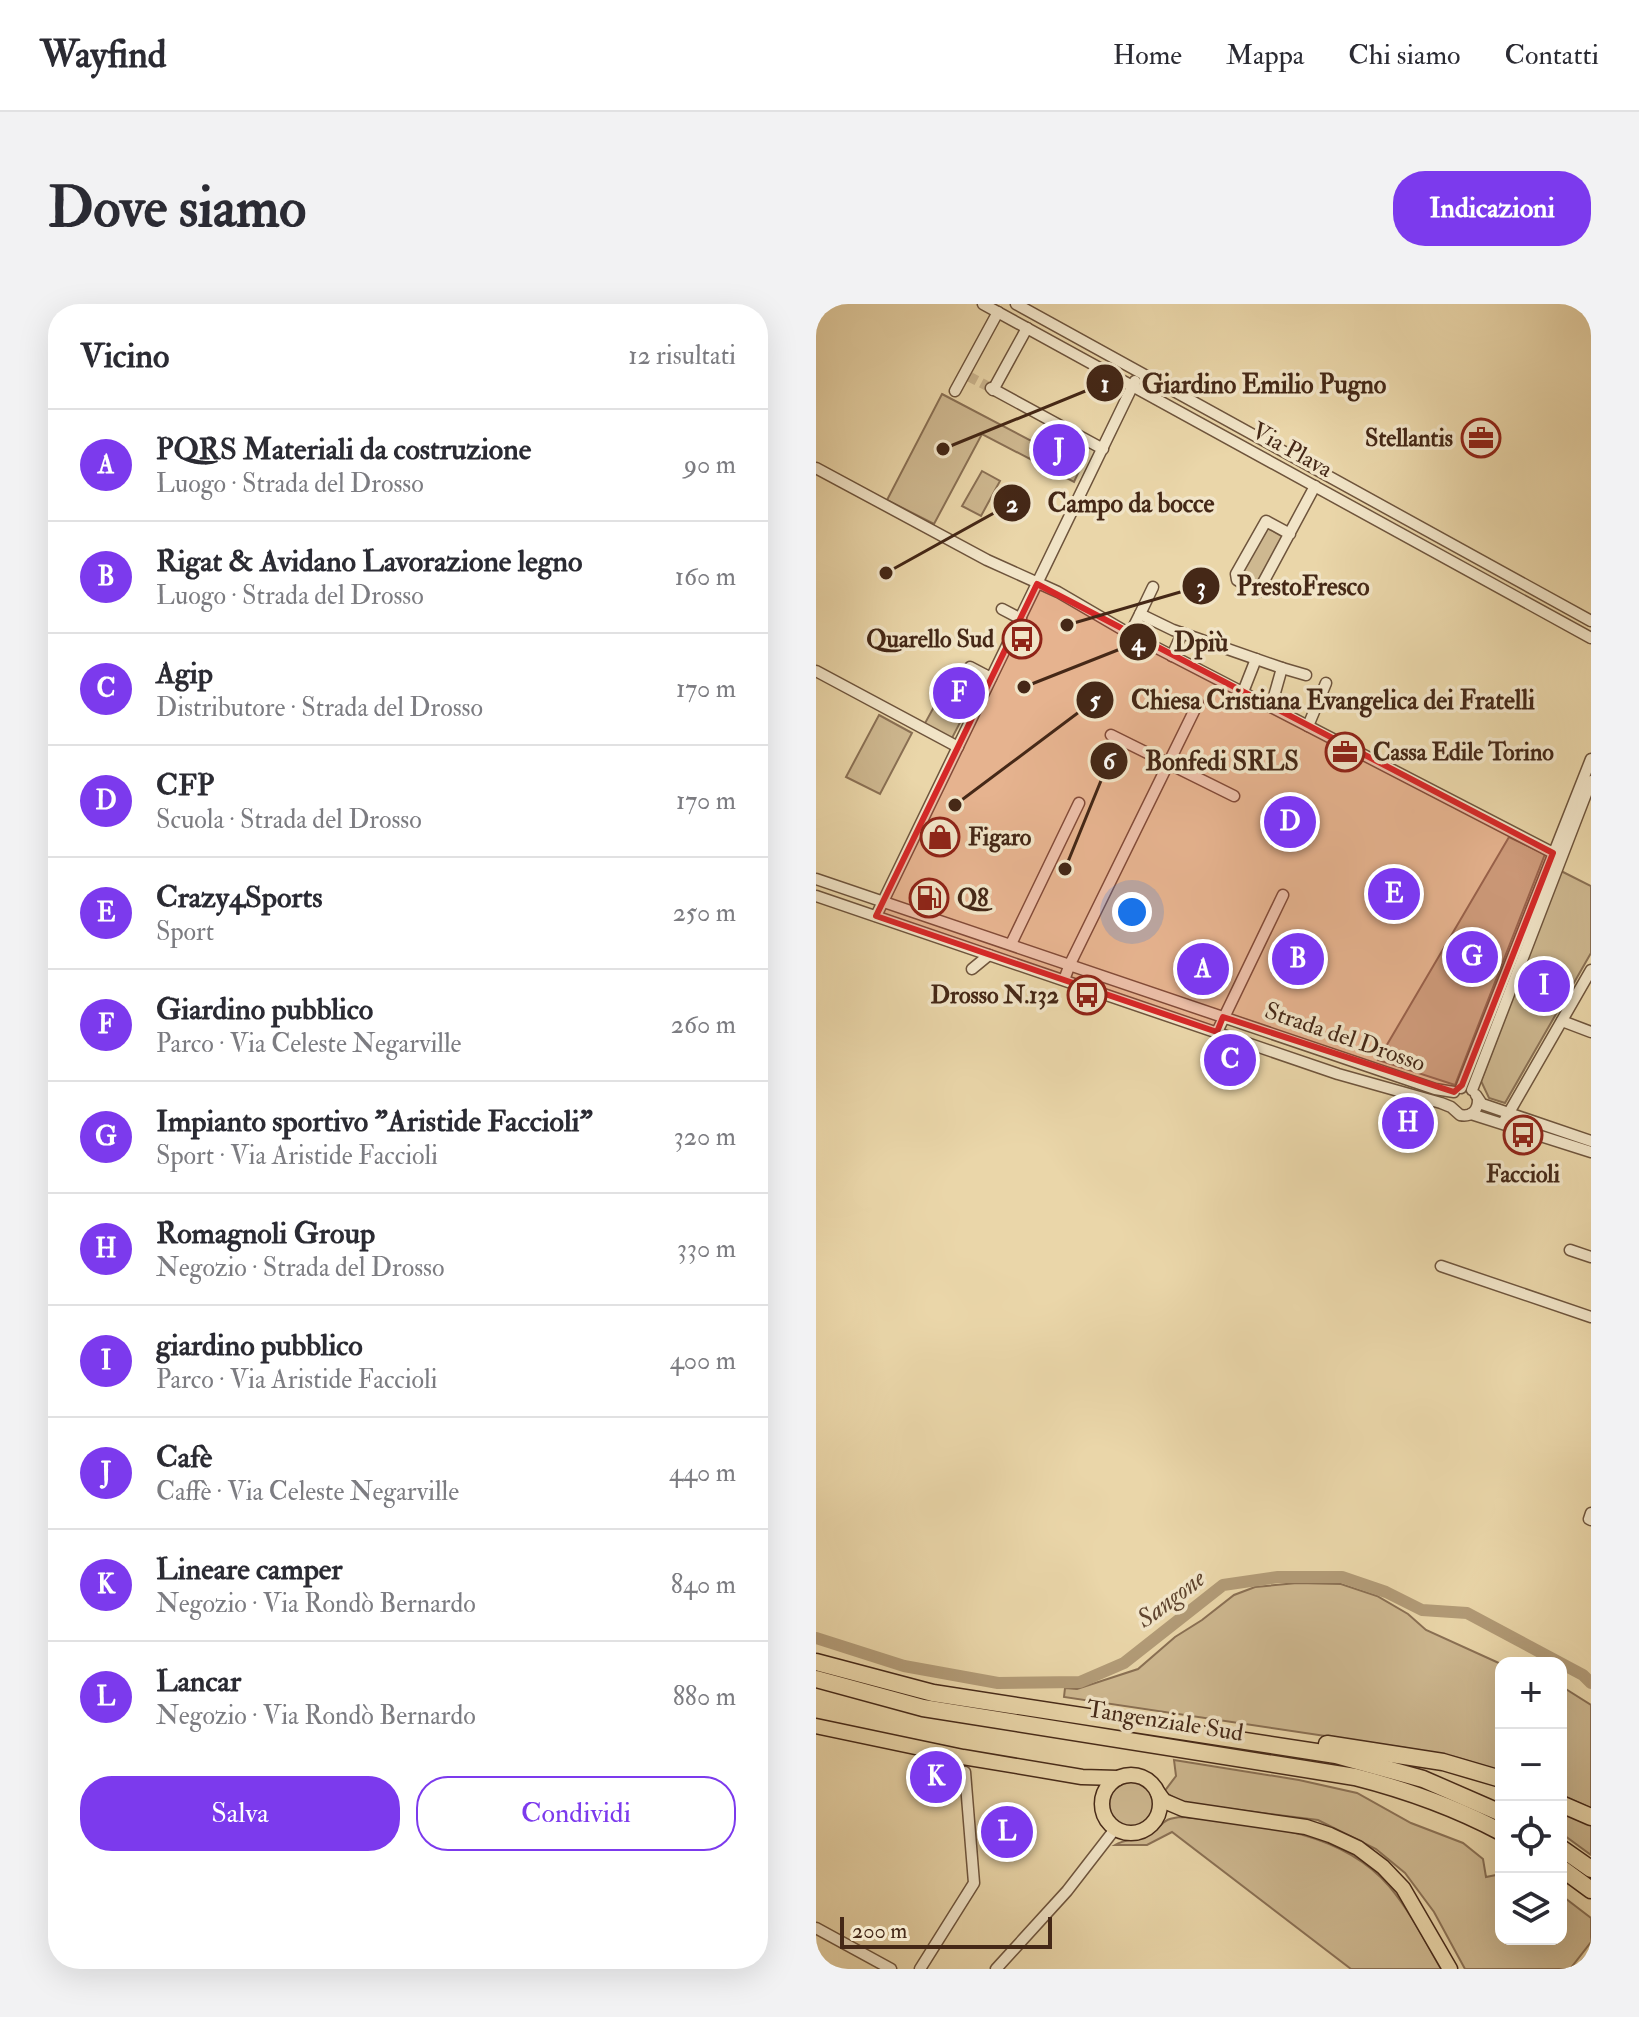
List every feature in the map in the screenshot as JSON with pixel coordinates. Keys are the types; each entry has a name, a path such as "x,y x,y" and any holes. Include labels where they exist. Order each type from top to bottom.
{"highway":[{"name":"Tangenziale Sud","path":"816,1662 933,1693 1336,1755 1393,1769 1495,1810"},
{"name":"Tangenziale Sud","path":"816,1679 923,1708 1355,1777 1428,1799 1495,1829"},
{"path":"1204,1735 1272,1737 1359,1747 1443,1762 1495,1777"},
{"path":"1567,1807 1591,1817"},
{"path":"1567,1852 1591,1869"},
{"path":"1567,1872 1591,1890"}],"main road":[{"path":"816,1726 963,1757 1082,1777 1135,1775 1144,1778 1164,1801 1183,1809 1306,1827 1330,1835 1358,1848 1383,1867 1403,1888 1450,1969"},
{"path":"1082,1777 1101,1805 1105,1818 1115,1829 1132,1833 1141,1831 1168,1813 1183,1809"},
{"path":"1101,1805 1106,1789 1118,1778"},
{"path":"1155,1820 1160,1807 1158,1793"},
{"path":"1585,1969 1591,1962"}],"street":[{"name":"Via Plava","path":"983,304 1591,638"},
{"name":"Via Plava","path":"1016,304 1591,621"},
{"path":"955,391 998,312"},
{"path":"1027,328 992,389 1103,449"},
{"path":"1121,380 1133,369"},
{"path":"876,916 1133,386 1133,369"},
{"path":"816,468 1557,855"},
{"path":"1290,534 1266,521 1236,574 1237,580 1258,592 1290,534 1315,486"},
{"path":"1401,533 1408,520"},
{"path":"1414,540 1421,527"},
{"path":"1130,634 1153,587"},
{"path":"1002,609 1021,619"},
{"path":"1140,614 1182,633 1306,675"},
{"path":"1172,656 1182,633"},
{"path":"1243,692 1256,659"},
{"path":"970,667 991,678"},
{"path":"1271,707 1282,668"},
{"path":"816,671 958,747"},
{"path":"1308,726 1326,683"},
{"path":"1064,980 1198,703"},
{"path":"1111,735 1234,796"},
{"path":"1466,1093 1477,1106 1471,1114 1460,1115 1451,1107 1450,1100 1466,1093 1591,759"},
{"path":"1557,855 1591,781"},
{"path":"1011,944 1079,803"},
{"name":"Strada del Drosso","path":"816,879 1435,1089 1466,1093 1506,1118 1591,1152"},
{"path":"830,901 835,885"},
{"name":"Strada del Drosso","path":"1217,1032 1283,895"},
{"name":"Strada del Drosso","path":"816,896 1281,1054 1451,1107"},
{"name":"Strada del Drosso","path":"968,947 972,969 989,955"},
{"path":"1506,1118 1591,970"},
{"path":"1562,1021 1591,1032"},
{"path":"1281,1054 1287,1038"},
{"name":"Strada del Drosso","path":"1471,1114 1506,1118 1591,1141"},
{"path":"1570,1250 1591,1257"},
{"path":"1441,1266 1591,1317"},
{"path":"1591,1513 1591,1520"},
{"path":"920,1969 974,1883 965,1772"},
{"path":"996,1969 1067,1891 1115,1829"},
{"path":"816,1928 891,1969"}],"highlighted area":[{"path":"1037,584 1553,853 1462,1085 1454,1092 1223,1017 1217,1032 876,916"}],"shaded area":[{"path":"942,394 1081,467 1074,482 982,434 934,524 887,500"},
{"path":"982,471 1000,481 981,516 962,506"},
{"path":"1266,527 1283,537 1255,586 1238,576"},
{"path":"953,672 979,686 951,740 924,725"},
{"path":"879,715 912,733 880,794 846,777"},
{"path":"1509,837 1545,854 1455,1085 1378,1060"},
{"path":"1561,871 1591,886 1591,953 1505,1103 1489,1098 1481,1081"},
{"path":"1297,1583 1341,1584 1377,1596 1408,1614 1426,1630 1495,1661 1495,1769 1455,1757 1406,1748 1064,1697 1065,1688 1077,1689 1138,1669 1175,1637 1234,1595 1255,1587"},
{"path":"1567,1690 1591,1705 1591,1808 1567,1798"},
{"path":"1174,1760 1299,1780 1357,1793 1411,1823 1463,1843 1483,1859 1486,1877 1495,1875 1495,1945 1567,1945 1567,1900 1591,1918 1591,1942 1570,1969 1465,1969 1434,1912 1405,1873 1376,1849 1318,1820 1184,1803 1164,1792 1176,1776"},
{"path":"1130,1781 1147,1788 1154,1805 1147,1822 1130,1829 1113,1822 1106,1805 1113,1788"},
{"path":"1567,1811 1591,1822 1591,1855 1567,1837"},
{"path":"1183,1817 1294,1832 1346,1852 1369,1867 1389,1886 1441,1969 1351,1969 1172,1832 1147,1845 1115,1845 1148,1835 1166,1820"}],"waterway":[{"name":"Sangone","path":"816,1638 904,1666 998,1683 1080,1682 1124,1663 1223,1585 1278,1577 1342,1577 1386,1592 1422,1610 1467,1613 1583,1675 1591,1683"}],"tunnel":[{"path":"968,376 991,388"}],"place":[{"name":"Stellantis","path":"1481,438"},
{"name":"Giardino Emilio Pugno","path":"943,449"},
{"name":"Cafè","path":"1059,450"},
{"name":"Campo da bocce","path":"886,573"},
{"name":"PrestoFresco","path":"1067,625"},
{"name":"Quarello Sud","path":"1022,639"},
{"name":"Dpiù","path":"1024,687"},
{"name":"Giardino pubblico","path":"959,693"},
{"name":"Cassa Edile Torino","path":"1345,752"},
{"name":"Chiesa Cristiana Evangelica dei Fratelli","path":"955,805"},
{"name":"CFP","path":"1290,822"},
{"name":"Figaro","path":"940,837"},
{"name":"Bonfedi SRLS","path":"1065,869"},
{"name":"Crazy4Sports","path":"1394,894"},
{"name":"Q8","path":"929,898"},
{"name":"Impianto sportivo \"Aristide Faccioli\"","path":"1472,957"},
{"name":"Rigat & Avidano Lavorazione legno","path":"1298,959"},
{"name":"PQRS Materiali da costruzione","path":"1203,969"},
{"name":"giardino pubblico","path":"1544,986"},
{"name":"Drosso N.132","path":"1087,995"},
{"name":"Agip","path":"1230,1060"},
{"name":"Romagnoli Group","path":"1408,1123"},
{"name":"Faccioli","path":"1523,1135"},
{"name":"Lineare camper","path":"936,1777"},
{"name":"Lancar","path":"1007,1832"}]}
